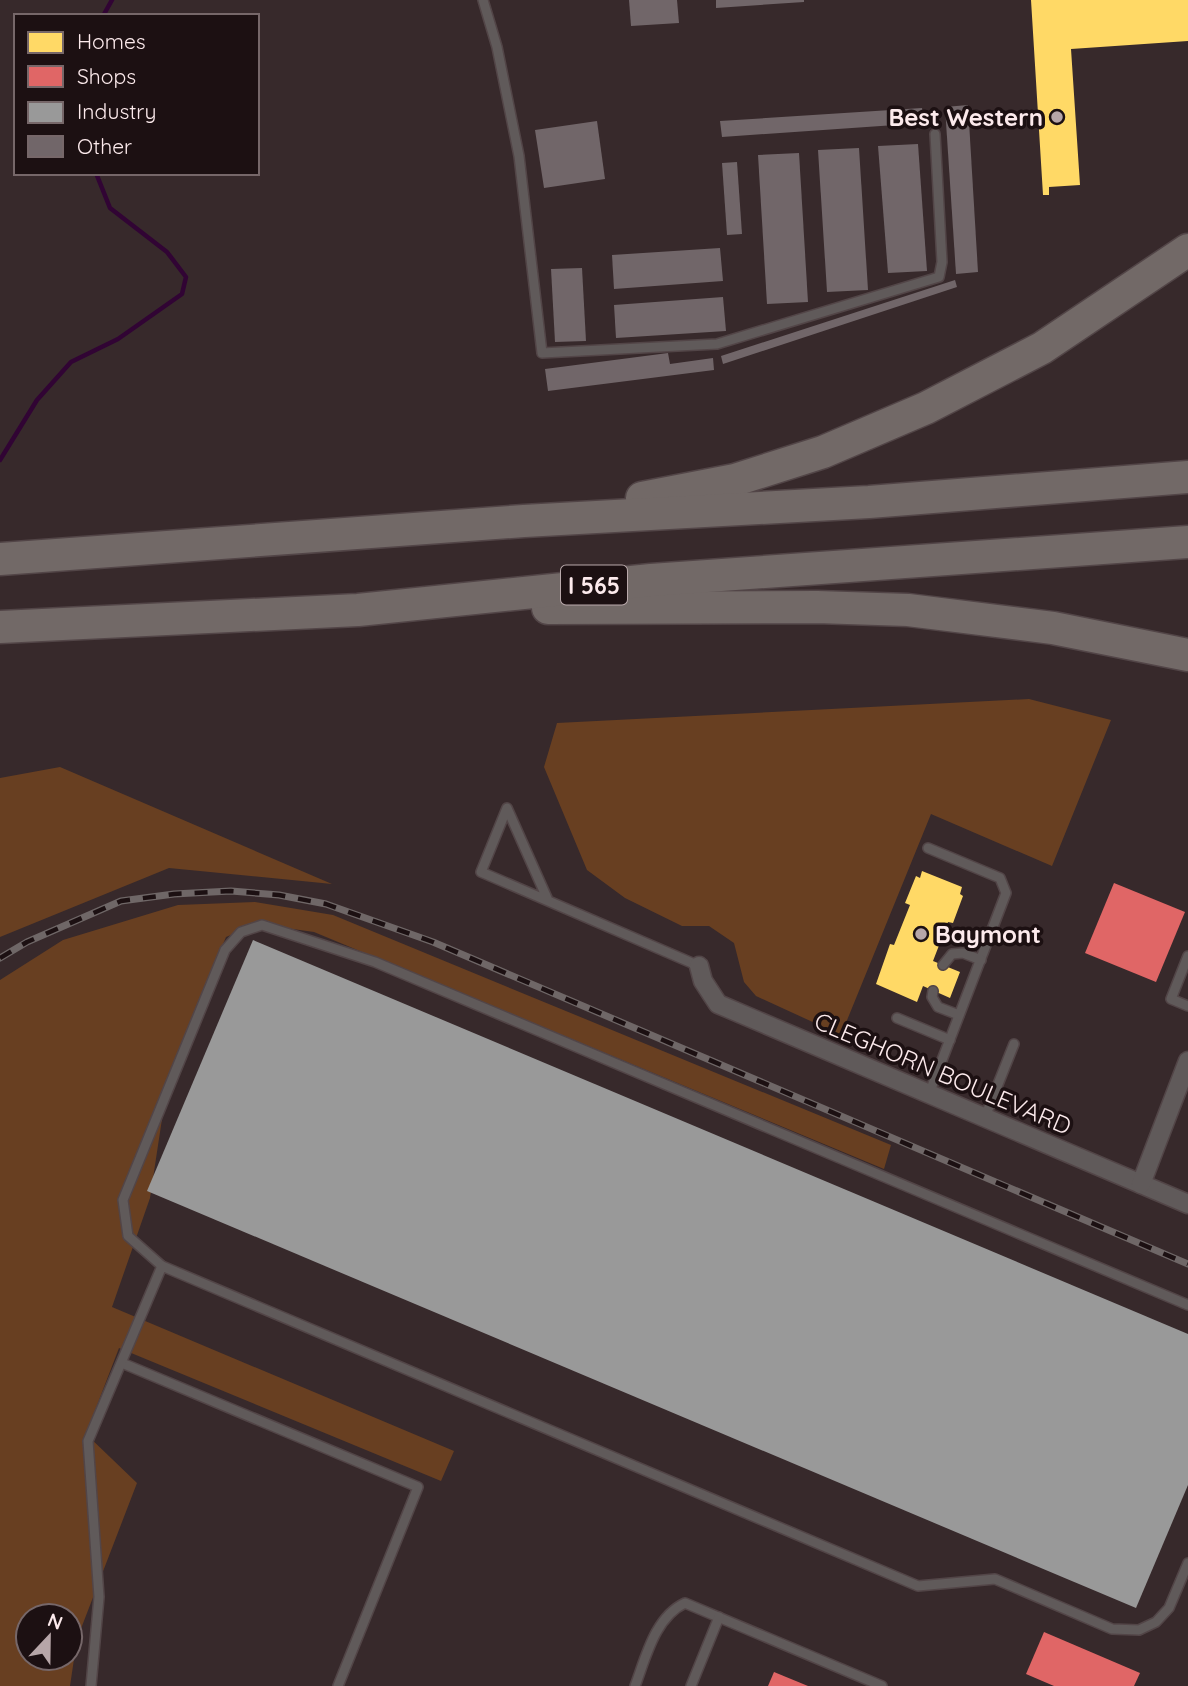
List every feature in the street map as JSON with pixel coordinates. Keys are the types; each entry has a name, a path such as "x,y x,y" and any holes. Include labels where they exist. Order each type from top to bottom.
{"highway":[{"path":"524,521 735,480 823,452 926,408 1042,348 1188,250"},
{"path":"0,559 524,521 869,502 1188,477"},
{"name":"I 565","path":"0,627 358,610 651,580 1188,542"},
{"path":"358,610 817,607 908,610 1053,628 1188,654"}],"street":[{"name":"CLEGHORN BOULEVARD","path":"699,966 711,996 718,1004 1188,1204"},
{"path":"1141,1184 1188,1061"}],"lane":[{"path":"483,0 497,47 519,156 542,353 717,344 939,277 942,262 935,134"},
{"path":"547,898 507,808 481,872 547,898 699,966"},
{"path":"928,848 1000,878 1006,893 929,1094"},
{"path":"1188,1305 375,962 262,925 241,932 225,950 123,1200 128,1236 162,1266 918,1586 995,1579 1112,1629 1139,1630 1156,1622 1169,1608 1188,1563"},
{"path":"943,965 951,954 963,953 981,960"},
{"path":"1188,956 1171,999 1188,1006"},
{"path":"933,991 932,997 938,1007 959,1015"},
{"path":"897,1018 950,1040"},
{"path":"985,1117 1014,1044"},
{"path":"91,1686 99,1597 88,1441 162,1266"},
{"path":"122,1363 418,1487 338,1686"},
{"path":"635,1686 656,1633 672,1609 685,1603 882,1686"},
{"path":"691,1686 719,1617"}],"shaded area":[{"path":"1029,699 1111,720 1052,866 931,814 841,1035 756,996 744,982 734,943 709,926 682,926 625,898 587,870 544,767 557,723"},
{"path":"60,767 332,884 169,868 0,937 0,778"},
{"path":"255,902 333,915 891,1145 884,1169 314,932 257,924 226,937 169,1073 150,1198 112,1307 454,1451 441,1481 119,1348 86,1434 137,1483 84,1621 84,1602 14,1602 14,1672 72,1672 70,1686 0,1686 0,980 63,940 178,905"}],"building: Homes":[{"name":"Best Western","path":"1031,0 1188,0 1188,41 1071,49 1080,185 1049,187 1049,195 1043,195"},
{"name":"Baymont","path":"922,871 962,887 960,894 963,896 953,923 948,922 933,961 960,972 950,998 923,986 917,1002 876,984 890,944 894,945 910,905 905,903 916,876 920,878"}],"building: Shops":[{"path":"1114,883 1185,912 1156,982 1085,953"},
{"path":"1044,1632 1140,1673 1134,1686 1054,1686 1026,1674"},
{"path":"774,1672 808,1686 768,1686"}],"building: Industry":[{"path":"253,940 1188,1334 1188,1485 1136,1608 147,1191"}],"building: Other":[{"path":"629,0 677,0 679,23 631,26"},
{"path":"716,0 804,0 804,2 716,8"},
{"path":"968,105 978,272 956,274 945,107"},
{"path":"922,108 924,123 722,137 720,121"},
{"path":"597,121 605,179 544,188 535,130"},
{"path":"918,144 927,271 888,273 878,146"},
{"path":"859,148 868,290 827,292 818,150"},
{"path":"799,153 808,302 767,304 758,155"},
{"path":"737,162 742,234 727,235 722,163"},
{"path":"720,248 723,281 614,289 612,255"},
{"path":"582,268 586,341 555,342 551,269"},
{"path":"955,280 957,287 723,364 721,356"},
{"path":"723,297 726,331 616,338 614,305"},
{"path":"668,353 670,364 713,358 714,370 548,391 545,369"}],"waterway":[{"path":"104,14 112,0"},
{"path":"0,460 37,400 71,362 118,339 182,294 186,277 167,252 110,208 97,175"}],"railway":[{"path":"0,958 27,942 121,901 174,894 231,891 279,895 326,904 433,942 1188,1264"}],"place":[{"name":"Best Western","path":"1057,117"},
{"name":"Baymont","path":"921,934"}]}
